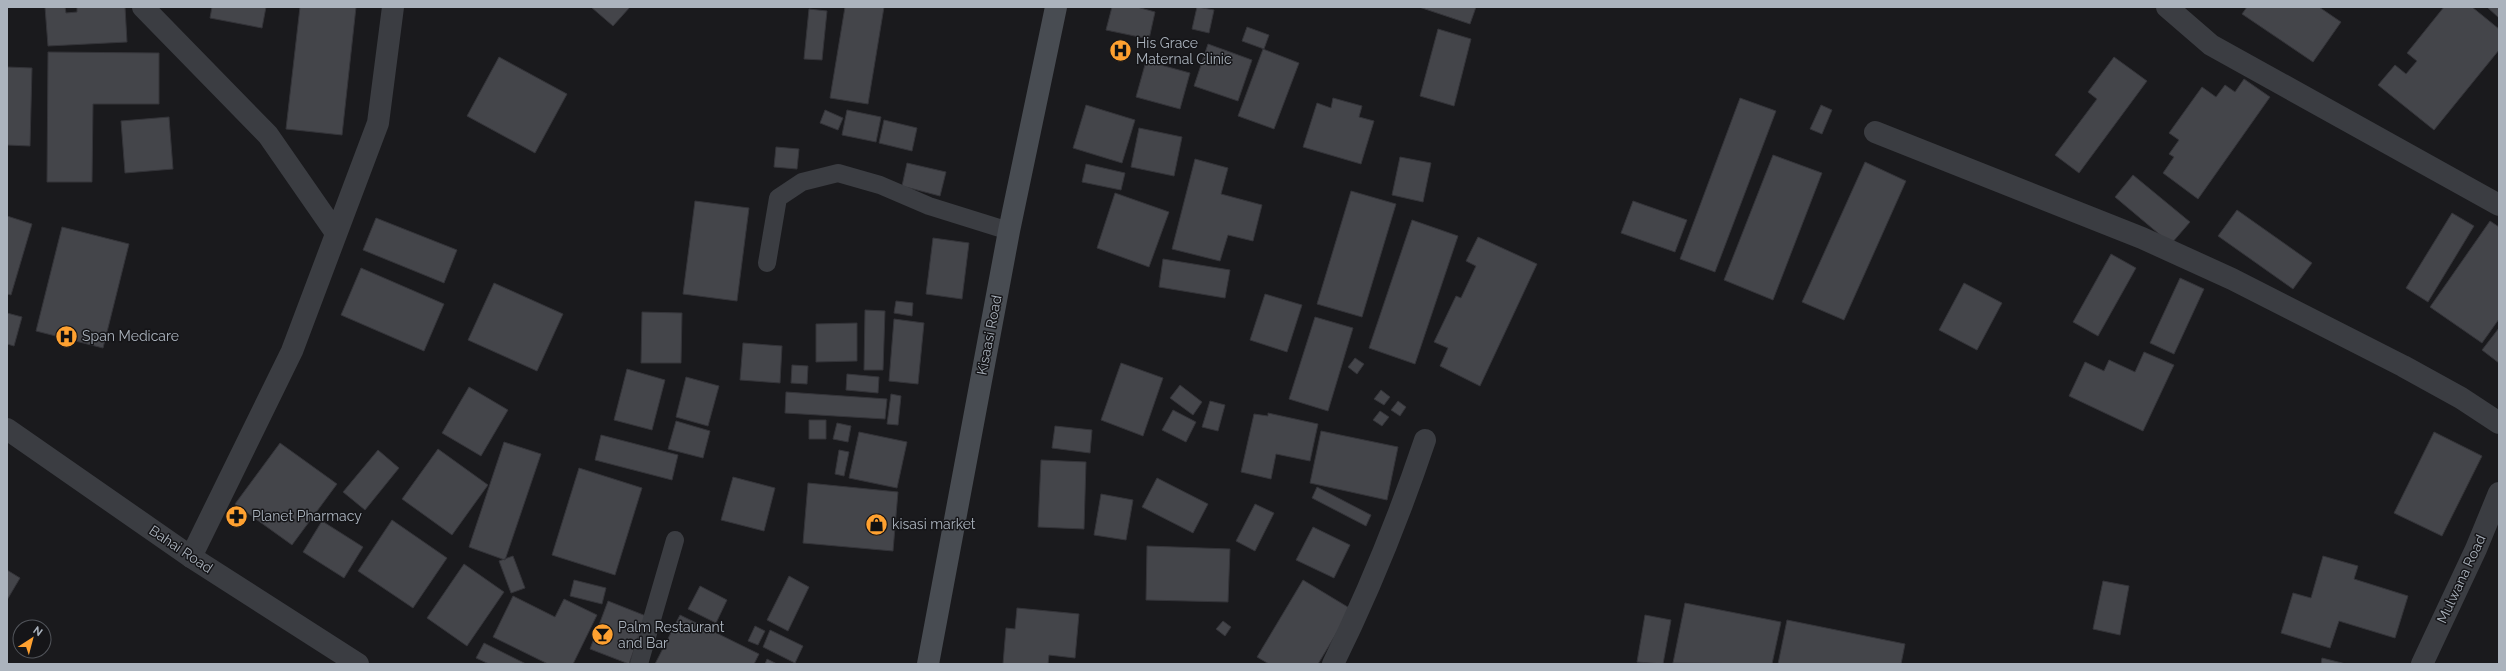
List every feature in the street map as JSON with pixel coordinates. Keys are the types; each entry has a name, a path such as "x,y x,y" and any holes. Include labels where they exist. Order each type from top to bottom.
{"main road":[{"name":"Kisaasi Road","path":"928,664 1008,231 1056,7"}],"street":[{"path":"143,7 268,135 336,233"},
{"path":"191,557 292,351 378,123 393,7"},
{"path":"2167,7 2211,45 2499,205"},
{"path":"1875,132 2142,238 2232,279 2403,366 2461,398 2499,424"},
{"name":"Bahai Road","path":"7,429 191,557 358,664"},
{"path":"1333,664 1368,594 1403,506 1425,440"},
{"name":"Mulwana Road","path":"2422,664 2476,549 2499,493"}],"lane":[{"path":"767,263 778,198 802,182 838,173 880,185 930,206 1008,231"},
{"path":"639,664 675,540"}],"building":[{"path":"45,7 65,7 66,13 77,12 77,7 125,7 127,42 48,46"},
{"path":"212,7 266,7 262,28 210,18"},
{"path":"300,7 356,7 342,135 286,129"},
{"path":"591,7 630,7 613,26"},
{"path":"845,7 884,7 868,104 830,98"},
{"path":"1112,7 1137,7 1155,12 1149,39 1106,30"},
{"path":"1197,7 1214,10 1209,33 1192,29"},
{"path":"1419,7 1476,7 1470,24"},
{"path":"2247,7 2319,7 2341,22 2313,62 2242,14"},
{"path":"2444,7 2472,7 2499,29 2499,50 2434,130 2378,85 2395,65 2406,74 2417,61 2407,53"},
{"path":"2487,7 2499,7 2499,18"},
{"path":"809,9 827,11 822,60 804,59"},
{"path":"1247,27 1269,35 1264,49 1242,41"},
{"path":"1438,29 1471,39 1454,106 1420,96"},
{"path":"1208,44 1252,60 1238,101 1194,86"},
{"path":"1263,49 1299,63 1274,129 1238,116"},
{"path":"48,52 159,53 159,104 93,104 92,182 47,182"},
{"path":"499,57 567,94 535,153 467,116"},
{"path":"2114,57 2147,81 2079,173 2055,155 2097,99 2088,92"},
{"path":"1146,61 1190,73 1180,109 1136,97"},
{"path":"7,67 32,68 30,146 7,145"},
{"path":"2244,79 2270,97 2198,199 2163,173 2174,157 2169,154 2179,140 2169,133 2202,87 2216,97 2225,85 2235,92"},
{"path":"1333,98 1362,106 1359,117 1374,121 1361,164 1303,147 1317,103 1331,108"},
{"path":"1740,98 1776,111 1715,272 1680,259"},
{"path":"1086,105 1135,120 1122,163 1073,148"},
{"path":"1821,105 1832,110 1822,134 1810,129"},
{"path":"825,110 843,118 838,130 820,123"},
{"path":"847,110 881,117 876,142 842,135"},
{"path":"169,117 173,169 125,173 121,121"},
{"path":"884,120 917,128 912,151 879,143"},
{"path":"1139,128 1182,137 1174,176 1131,167"},
{"path":"776,147 799,149 797,169 774,167"},
{"path":"1773,155 1822,173 1773,300 1724,280"},
{"path":"1400,157 1431,163 1423,202 1392,195"},
{"path":"1195,159 1228,168 1221,194 1262,205 1253,241 1228,235 1220,261 1172,249"},
{"path":"1865,162 1906,181 1844,320 1802,302"},
{"path":"907,163 946,172 940,196 902,186"},
{"path":"1086,164 1125,173 1121,190 1082,182"},
{"path":"2133,175 2190,222 2171,244 2115,197"},
{"path":"1351,191 1396,204 1362,317 1317,304"},
{"path":"1115,193 1169,212 1149,267 1097,248"},
{"path":"695,201 749,208 737,301 683,294"},
{"path":"1633,201 1687,220 1675,252 1621,233"},
{"path":"2237,210 2312,263 2293,289 2218,236"},
{"path":"2452,213 2474,226 2428,302 2406,288"},
{"path":"7,216 32,224 11,295 7,294"},
{"path":"376,218 457,250 444,283 363,250"},
{"path":"1412,220 1458,236 1415,364 1369,348"},
{"path":"2490,221 2499,227 2499,319 2482,343 2430,307"},
{"path":"62,227 129,244 103,348 36,331"},
{"path":"1478,237 1537,264 1480,386 1440,366 1448,348 1434,342 1456,296 1461,298 1476,266 1466,261"},
{"path":"933,238 969,243 962,299 926,294"},
{"path":"2111,254 2136,268 2098,336 2073,322"},
{"path":"1163,259 1230,270 1225,298 1159,287"},
{"path":"361,268 444,304 424,351 341,315"},
{"path":"2180,278 2204,289 2174,354 2150,343"},
{"path":"494,283 563,314 537,371 468,340"},
{"path":"1964,283 2002,303 1977,350 1939,330"},
{"path":"1265,294 1302,305 1287,352 1250,340"},
{"path":"896,301 913,303 912,316 894,313"},
{"path":"865,310 885,311 883,370 864,370"},
{"path":"642,312 682,313 681,363 641,363"},
{"path":"7,313 22,317 14,346 7,344"},
{"path":"1315,317 1353,328 1328,411 1289,399"},
{"path":"894,319 924,323 918,384 889,381"},
{"path":"857,323 857,361 816,362 816,324"},
{"path":"2499,328 2499,363 2482,350"},
{"path":"743,343 782,346 780,383 740,380"},
{"path":"2144,352 2174,365 2143,431 2069,396 2085,362 2104,371 2109,360 2135,372"},
{"path":"1355,358 1364,364 1357,374 1348,367"},
{"path":"1121,363 1163,378 1143,436 1101,420"},
{"path":"792,365 808,366 807,384 791,383"},
{"path":"627,369 665,380 652,430 614,420"},
{"path":"847,374 879,377 878,393 846,390"},
{"path":"686,377 719,386 708,426 676,417"},
{"path":"1180,385 1202,402 1193,415 1170,398"},
{"path":"469,387 508,410 481,456 442,433"},
{"path":"1381,390 1390,397 1384,405 1374,399"},
{"path":"786,392 887,399 885,419 785,413"},
{"path":"891,394 901,396 898,425 887,424"},
{"path":"1210,401 1225,405 1218,431 1202,427"},
{"path":"1398,401 1406,407 1400,416 1391,410"},
{"path":"1173,410 1196,422 1186,442 1162,430"},
{"path":"1380,411 1389,417 1382,426 1373,420"},
{"path":"1268,413 1318,424 1310,461 1276,454 1271,479 1241,472 1254,414 1268,416"},
{"path":"809,420 826,420 826,439 809,439"},
{"path":"676,421 710,431 703,458 668,449"},
{"path":"837,423 851,426 848,442 833,439"},
{"path":"1055,426 1092,430 1090,453 1052,448"},
{"path":"1321,431 1398,447 1387,500 1310,483"},
{"path":"859,432 907,442 897,488 849,478"},
{"path":"2434,432 2482,456 2442,536 2394,513"},
{"path":"601,435 678,455 672,480 595,460"},
{"path":"504,442 541,454 505,560 469,547"},
{"path":"280,443 337,484 292,545 235,504"},
{"path":"438,449 488,485 452,535 402,499"},
{"path":"378,450 399,468 365,510 343,492"},
{"path":"839,450 849,452 844,476 835,474"},
{"path":"1041,460 1086,462 1084,529 1038,527"},
{"path":"579,468 642,488 615,575 552,555"},
{"path":"733,477 775,488 764,531 721,520"},
{"path":"1157,478 1208,504 1193,533 1142,507"},
{"path":"808,483 898,492 893,551 803,543"},
{"path":"1317,487 1371,515 1366,526 1312,498"},
{"path":"1101,494 1133,500 1126,540 1094,535"},
{"path":"1255,504 1274,513 1255,551 1236,541"},
{"path":"392,520 447,558 413,608 358,571"},
{"path":"322,521 363,547 344,578 303,552"},
{"path":"1313,527 1350,545 1334,578 1296,560"},
{"path":"1147,546 1230,549 1228,602 1146,600"},
{"path":"513,556 525,588 511,593 499,561"},
{"path":"2323,556 2358,566 2354,579 2408,596 2395,638 2339,621 2330,648 2281,633 2293,593 2311,598"},
{"path":"464,564 504,592 467,646 427,618"},
{"path":"7,570 20,578 7,600"},
{"path":"789,576 809,587 788,631 767,620"},
{"path":"574,580 606,588 602,604 570,596"},
{"path":"1303,580 1351,609 1318,664 1269,664 1257,657"},
{"path":"2103,581 2129,586 2120,635 2093,629"},
{"path":"700,586 727,600 716,623 688,609"},
{"path":"513,596 555,617 564,599 597,615 573,664 548,664 493,637"},
{"path":"608,601 646,616 629,664 590,649"},
{"path":"1685,603 1781,622 1772,664 1673,663"},
{"path":"1017,608 1079,614 1075,658 1049,655 1048,664 1003,664 1006,628 1015,629"},
{"path":"680,615 759,654 754,664 655,664"},
{"path":"1645,615 1671,620 1663,664 1637,662"},
{"path":"1787,620 1905,644 1901,664 1778,664"},
{"path":"1223,621 1231,627 1225,636 1216,629"},
{"path":"755,626 765,631 758,645 748,641"},
{"path":"770,630 803,646 795,663 763,647"},
{"path":"484,643 526,664 489,664 476,658"},
{"path":"2322,658 2346,664 2321,664"},
{"path":"767,659 777,664 765,664"}],"place":[{"name":"His Grace Maternal Clinic","path":"1121,51"},
{"name":"Span Medicare","path":"66,336"},
{"name":"Planet Pharmacy","path":"237,516"},
{"name":"kisasi market","path":"877,524"},
{"name":"Palm Restaurant and Bar","path":"602,635"}]}
